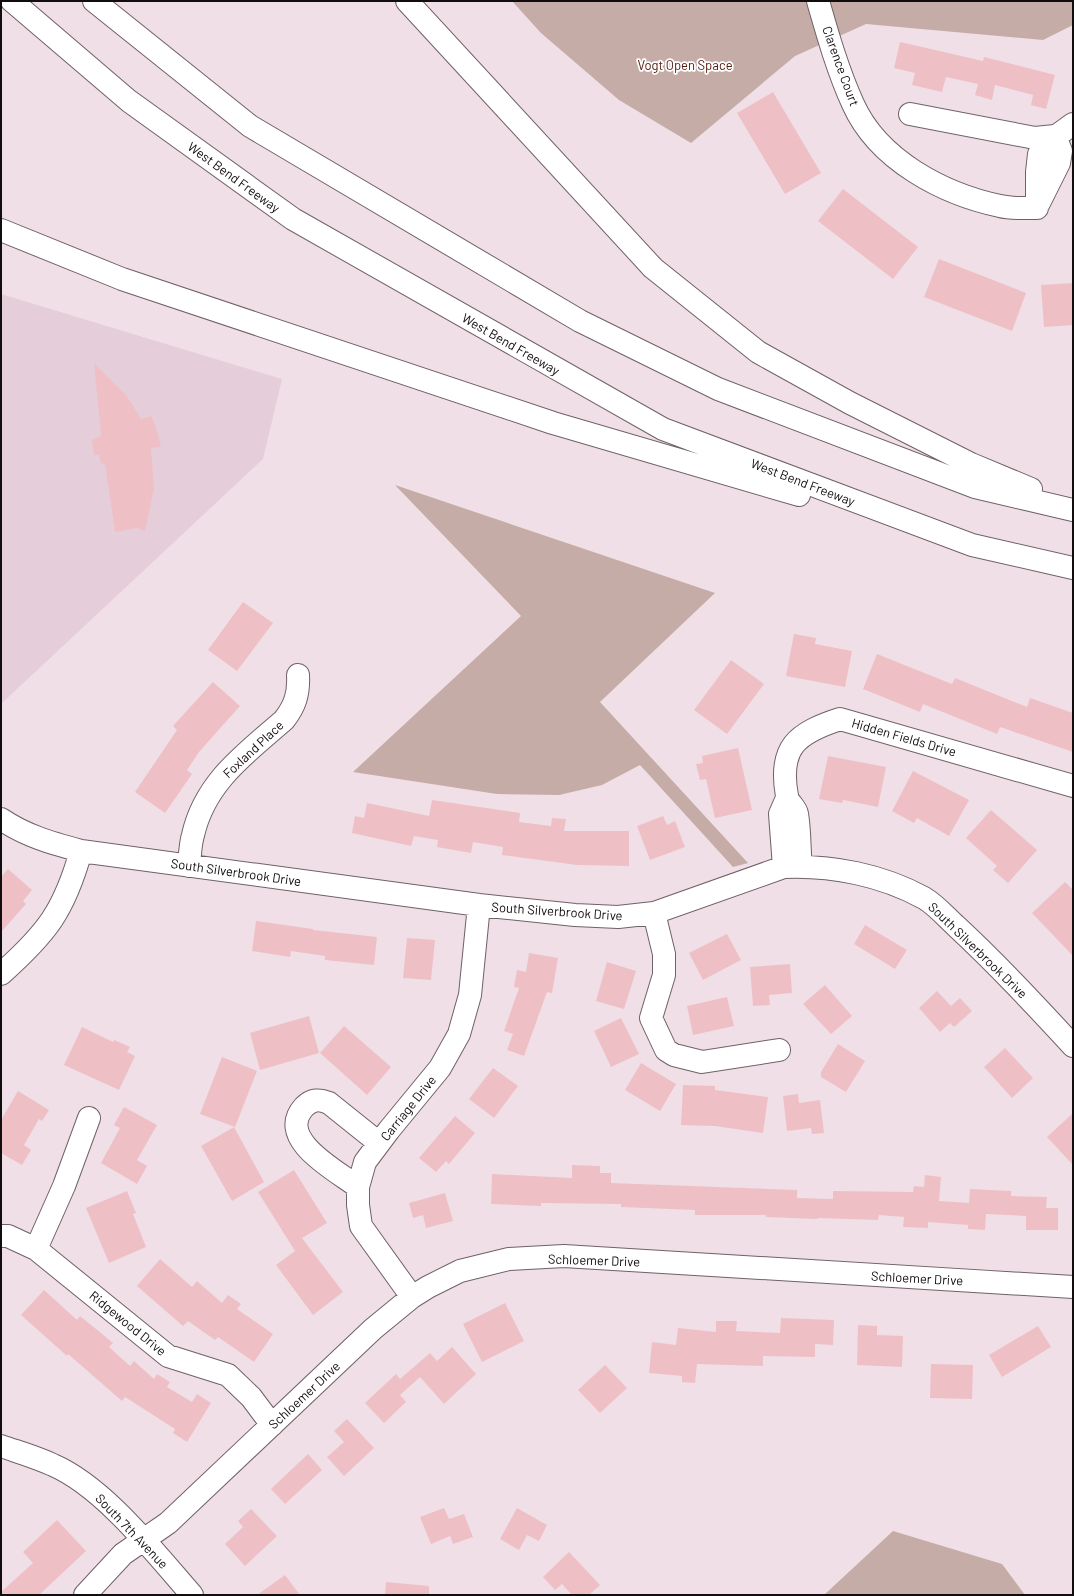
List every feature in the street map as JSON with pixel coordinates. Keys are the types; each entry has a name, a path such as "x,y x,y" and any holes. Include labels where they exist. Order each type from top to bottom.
{"main road":[{"name":"West Bend Freeway","path":"12,1 129,101 292,219 663,429 972,545 1073,568"},
{"path":"94,1 250,126 580,321 718,389 762,406 975,487 1073,510"},
{"path":"407,1 653,268 758,352 850,403 971,464 1073,506"},
{"name":"Clarence Court","path":"818,1 832,50 853,105 872,134 914,172 944,189 1001,206 1036,208 1059,163 1064,130"},
{"path":"910,114 1035,138 1064,130"},
{"path":"1,230 122,279 553,422 972,545"},
{"name":"Foxland Place","path":"189,866 192,836 206,799 221,777 284,720 292,710 297,699 298,675"},
{"name":"Hidden Fields Drive","path":"792,867 797,812 787,798 783,769 790,749 803,734 821,725 840,719 1073,786"},
{"name":"South Silverbrook Drive","path":"1,819 16,830 81,851 479,905 575,915 618,917 654,913 792,867 854,872 889,882 926,899 980,948 1073,1046"},
{"path":"1,974 34,943 53,919 72,881 81,851"},
{"name":"Carriage Drive","path":"412,1297 361,1226 358,1205 358,1187 365,1162 440,1068 459,1034 470,995 479,905"},
{"path":"654,913 663,947 664,975 651,1018 666,1050 674,1055 702,1062 779,1050"},
{"path":"358,1187 312,1153 298,1134 296,1123 301,1111 309,1103 319,1100 329,1103 379,1143"},
{"path":"36,1249 64,1186 89,1118"},
{"name":"Ridgewood Drive","path":"1,1236 8,1236 36,1249 168,1356 228,1375 251,1397 272,1425"},
{"name":"Schloemer Drive","path":"85,1595 123,1554 168,1524 373,1329 412,1297 460,1271 509,1259 564,1256 1073,1287"},
{"name":"South 7th Avenue","path":"1,1446 54,1465 102,1498 144,1540 192,1595"}],"shaded area":[{"path":"1,294 282,379 263,459 1,704"}],"green space":[{"name":"Vogt Open Space","path":"512,1 1073,1 1073,25 1043,40 866,24 795,56 691,143 619,100 541,33"},
{"path":"395,485 715,593 600,702 748,863 733,867 640,765 602,785 559,795 497,794 353,772 521,616"},
{"path":"893,1531 1002,1564 1025,1595 824,1595"}],"building":[{"path":"900,42 983,61 984,57 1055,75 1046,109 1031,105 1033,95 995,85 992,100 975,95 978,84 946,77 942,92 912,85 915,73 894,68"},
{"path":"773,92 821,173 785,194 737,113"},
{"path":"843,189 918,247 893,279 818,221"},
{"path":"939,259 1026,293 1012,331 924,297"},
{"path":"1073,283 1073,325 1044,327 1041,285"},
{"path":"94,363 126,395 141,419 151,416 157,431 161,447 151,448 154,488 145,531 137,528 115,532 105,463 101,464 99,454 94,455 92,440 101,436"},
{"path":"243,602 273,623 237,671 208,650"},
{"path":"794,634 816,638 815,644 852,651 845,687 786,676"},
{"path":"877,654 952,684 955,678 1027,707 1030,698 1073,713 1073,752 1000,727 997,734 923,704 920,712 863,689"},
{"path":"731,660 764,684 727,734 694,710"},
{"path":"213,682 240,706 199,752 187,770 192,774 165,813 135,792 177,730 173,726"},
{"path":"738,748 752,810 715,818 706,779 700,780 696,764 703,763 702,756"},
{"path":"828,756 886,767 878,807 843,800 842,803 819,799"},
{"path":"913,771 969,800 949,836 917,818 914,823 892,811"},
{"path":"432,800 520,813 519,822 551,826 552,818 566,819 564,831 629,831 629,866 577,865 502,855 503,847 473,842 471,853 437,847 438,840 414,836 411,846 352,833 355,816 364,818 367,803 429,816"},
{"path":"991,810 1037,850 1008,883 993,870 997,866 966,838"},
{"path":"663,816 667,825 675,821 685,847 650,860 637,826"},
{"path":"8,869 32,890 23,901 26,904 1,932 1,877"},
{"path":"1065,882 1073,890 1073,956 1032,913"},
{"path":"256,921 313,930 377,937 374,965 325,960 325,956 291,951 290,957 252,951"},
{"path":"865,925 907,950 895,969 854,944"},
{"path":"727,934 741,960 703,980 689,953"},
{"path":"407,938 435,940 431,980 403,978"},
{"path":"529,953 558,958 552,993 547,992 524,1056 507,1050 513,1034 504,1031 519,988 514,987 517,970 526,972"},
{"path":"607,962 636,971 624,1009 596,1001"},
{"path":"790,964 792,993 769,995 770,1005 753,1006 750,967"},
{"path":"825,985 852,1016 831,1034 803,1004"},
{"path":"937,991 951,1006 960,998 972,1011 954,1027 950,1023 940,1032 919,1008"},
{"path":"727,997 734,1026 693,1035 687,1006"},
{"path":"309,1016 319,1053 260,1070 250,1033"},
{"path":"621,1018 639,1054 611,1067 594,1031"},
{"path":"344,1026 391,1067 367,1095 320,1053"},
{"path":"82,1027 113,1042 114,1040 130,1047 127,1052 135,1056 119,1090 64,1065"},
{"path":"838,1044 865,1061 846,1092 821,1077 821,1072"},
{"path":"1005,1048 1033,1078 1012,1098 984,1067"},
{"path":"222,1057 257,1071 235,1127 200,1114"},
{"path":"641,1063 676,1084 660,1111 625,1090"},
{"path":"493,1068 518,1086 494,1118 469,1099"},
{"path":"683,1085 715,1086 715,1090 768,1097 763,1133 715,1126 681,1125"},
{"path":"18,1091 49,1110 42,1121 39,1119 24,1145 31,1150 22,1165 1,1153 1,1120"},
{"path":"798,1094 799,1103 820,1100 824,1133 812,1134 811,1128 787,1131 783,1096"},
{"path":"124,1107 157,1125 137,1160 147,1166 137,1184 101,1163 120,1128 114,1125"},
{"path":"1073,1113 1073,1165 1047,1137"},
{"path":"455,1116 475,1133 449,1164 446,1161 436,1172 419,1158"},
{"path":"234,1127 264,1182 232,1201 201,1146"},
{"path":"572,1165 600,1166 600,1173 611,1173 611,1183 797,1190 797,1198 833,1199 833,1191 913,1192 914,1186 924,1187 925,1175 941,1177 939,1201 969,1203 970,1189 1011,1191 1011,1196 1047,1197 1046,1208 1058,1208 1058,1230 1026,1230 1026,1216 986,1214 985,1230 968,1229 968,1225 928,1222 928,1228 903,1227 904,1217 879,1215 878,1220 817,1219 766,1217 766,1215 695,1215 695,1210 621,1207 621,1204 541,1203 541,1206 491,1204 492,1174 572,1178"},
{"path":"294,1170 327,1223 302,1238 343,1292 313,1315 276,1265 295,1251 258,1192"},
{"path":"127,1191 136,1213 133,1214 146,1247 109,1263 86,1208"},
{"path":"445,1193 453,1221 426,1228 423,1215 413,1218 409,1203"},
{"path":"160,1259 192,1287 197,1281 222,1303 228,1295 241,1304 237,1309 273,1334 254,1362 218,1337 215,1340 188,1321 183,1326 137,1286"},
{"path":"44,1290 77,1320 80,1316 113,1343 109,1347 130,1366 134,1361 154,1379 157,1374 170,1382 167,1387 192,1402 197,1394 211,1403 187,1442 173,1433 175,1429 125,1397 122,1401 68,1354 67,1356 21,1315"},
{"path":"505,1303 524,1341 482,1362 463,1324"},
{"path":"781,1318 834,1320 833,1345 815,1344 815,1357 763,1356 763,1366 697,1364 695,1383 682,1382 682,1376 649,1373 652,1342 676,1345 678,1328 716,1332 716,1321 737,1321 736,1331 780,1333"},
{"path":"858,1325 877,1326 877,1335 903,1336 902,1367 857,1365"},
{"path":"1038,1326 1051,1347 1002,1377 989,1355"},
{"path":"452,1347 476,1374 444,1404 420,1377 400,1395 406,1402 384,1423 365,1403 396,1374 400,1379 430,1353 437,1361"},
{"path":"931,1364 973,1365 972,1399 930,1398"},
{"path":"605,1365 627,1388 600,1413 578,1390"},
{"path":"347,1419 374,1448 344,1476 327,1457 344,1442 334,1431"},
{"path":"308,1454 322,1470 285,1504 271,1489"},
{"path":"444,1508 449,1519 464,1514 473,1537 453,1544 450,1536 431,1544 420,1517"},
{"path":"517,1508 547,1525 539,1541 527,1535 519,1550 500,1539"},
{"path":"251,1509 277,1536 245,1566 225,1544 243,1527 238,1521"},
{"path":"57,1520 86,1551 39,1595 1,1595 1,1592 33,1563 23,1552"},
{"path":"569,1552 600,1585 589,1595 572,1595 562,1584 555,1590 543,1577"},
{"path":"285,1575 300,1595 257,1595"},
{"path":"386,1582 429,1586 429,1595 385,1595"}]}
